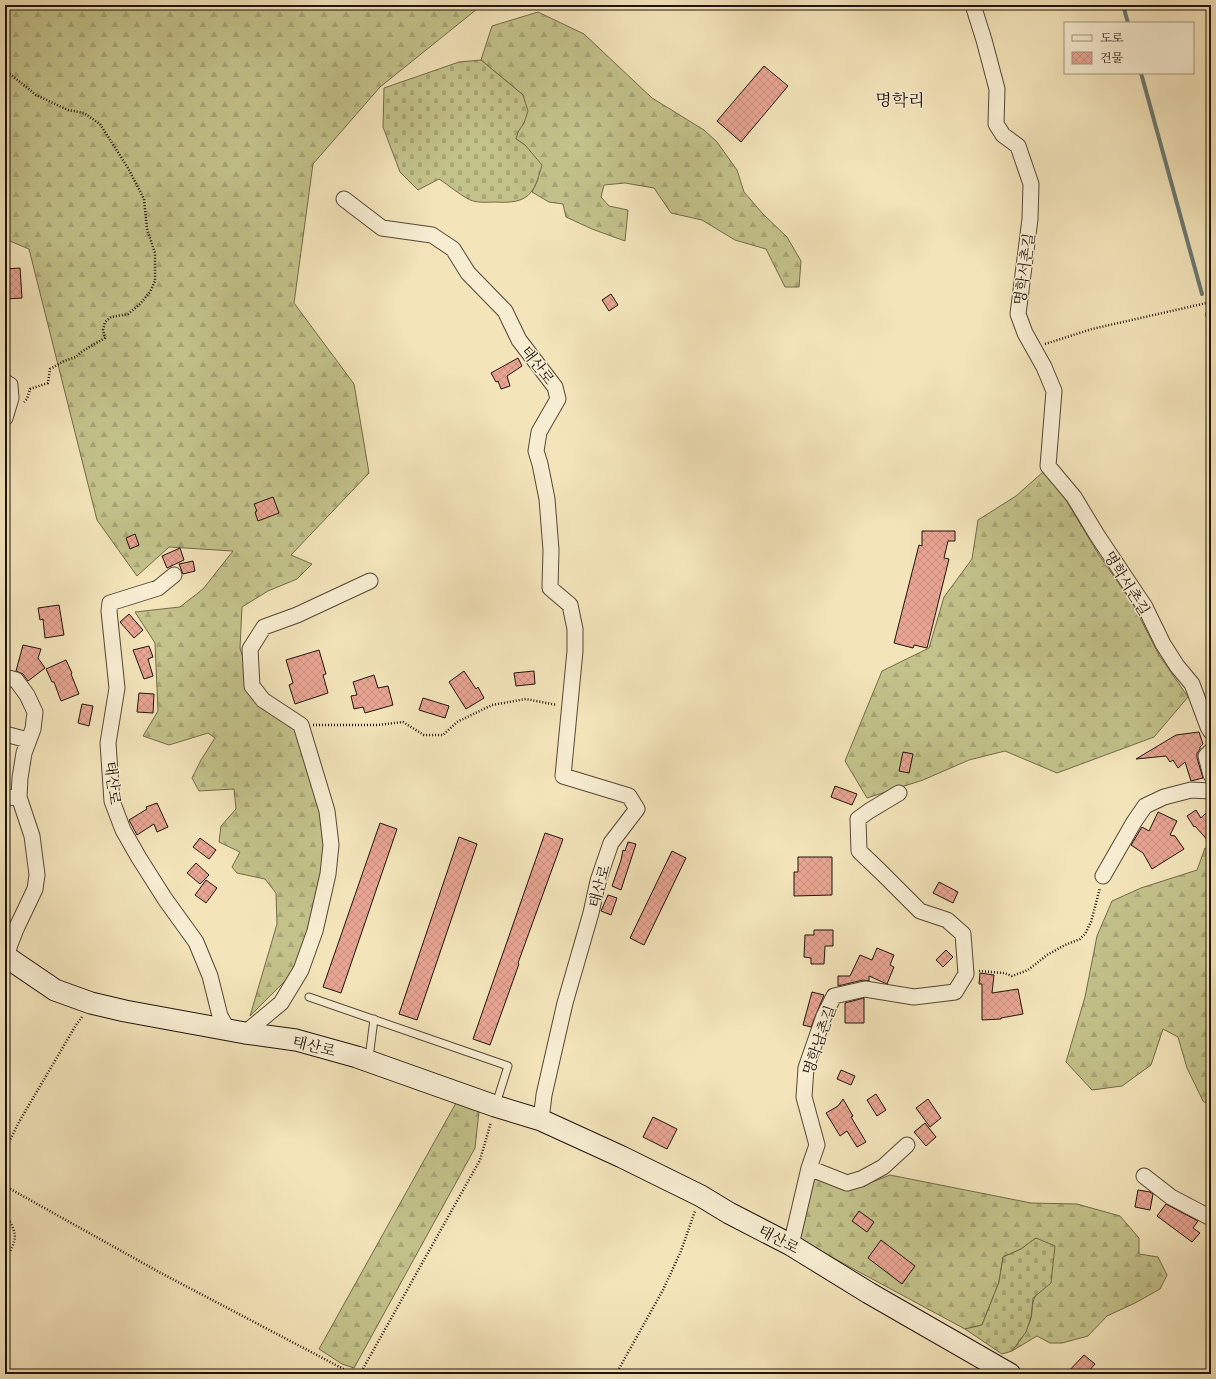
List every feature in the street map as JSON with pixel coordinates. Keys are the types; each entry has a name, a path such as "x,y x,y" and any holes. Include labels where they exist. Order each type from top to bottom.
{"street":[{"name":"명학서촌길","path":"973,5 997,89 996,124 1003,135 1018,146 1032,184 1030,219 1018,314 1025,333 1054,391 1048,466 1074,497 1144,607 1173,661 1192,684 1208,728 1211,732"},
{"name":"태산로","path":"344,199 382,228 432,235 453,250 468,273 505,311 520,340 555,387 558,399 539,432 536,451 547,499 551,550 550,588 570,605 575,629 575,651 563,776 629,796 637,809 611,843 598,881 591,913 565,1004 544,1095 541,1120"},
{"path":"5,382 10,385 11,398 5,418"},
{"name":"태산로","path":"174,575 158,588 110,604 109,611 117,688 108,743 112,801 123,830 139,858 165,899 196,942 210,976 220,1016 237,1032"},
{"path":"237,1032 281,1003 300,970 315,931 328,874 331,846 327,811 301,725 263,700 252,686 250,649 264,627 297,615 370,581"},
{"path":"5,677 16,680 27,695 35,712 33,729 24,753 20,778 12,798 32,836 36,874 35,889 16,929 7,957"},
{"path":"5,734 28,740"},
{"path":"1211,751 1206,756 1211,775"},
{"path":"1103,876 1144,806 1164,797 1191,790 1211,791"},
{"path":"899,793 858,819 859,851 920,911 947,920 963,934 966,972"},
{"name":"태산로","path":"7,957 54,990 91,1004 237,1032 296,1040 368,1061 495,1106 541,1120 622,1157 701,1196 728,1213 791,1245 869,1293 1010,1374"},
{"name":"명학남촌길","path":"791,1245 809,1168 817,1145 804,1097 806,1068 824,1016 834,996 865,989 914,997 956,992 966,972"},
{"path":"809,1168 847,1183 861,1179 883,1168 907,1145"},
{"path":"1144,1176 1170,1196 1211,1218"}],"lane":[{"path":"309,997 508,1066 495,1106"},
{"path":"368,1061 374,1019"}],"path":[{"path":"5,70 36,95 68,110 84,113 100,124 128,168 144,198 148,229 155,253 155,281 150,292 140,304 128,314 111,317 105,322 103,330 105,338 81,352 76,358 64,361 50,369 48,383 30,389 27,399 15,412 5,418"},
{"path":"1033,348 1092,329 1211,302"},
{"path":"301,725 378,725 403,722 424,735 443,736 457,722 492,705 526,699 569,706"},
{"path":"966,972 1004,973 1012,976 1028,970 1047,955 1065,944 1080,939 1085,934 1091,922 1103,876"},
{"path":"5,1150 19,1122 76,1025 91,1004"},
{"path":"360,1374 480,1160 488,1137 495,1106"},
{"path":"5,1186 159,1272 353,1374"},
{"path":"616,1374 663,1290 681,1251 701,1196"},
{"path":"5,1214 16,1234 13,1246 5,1260"}],"green space":[{"path":"5,5 482,5 380,87 313,164 294,303 354,384 369,473 291,555 312,564 297,579 268,591 242,607 240,648 248,689 298,730 320,804 326,840 312,925 296,967 285,981 250,1016 277,924 276,893 265,879 237,873 232,867 240,852 219,842 221,826 236,809 234,789 199,791 192,778 215,738 208,733 169,745 143,736 158,711 155,643 135,612 180,607 203,589 233,551 169,547 137,576 97,520 29,249 5,239"},
{"path":"538,12 584,34 652,98 704,130 717,142 737,170 744,192 763,214 787,237 801,261 799,287 785,287 766,249 735,240 702,220 671,213 654,188 625,183 604,185 601,197 609,206 628,210 625,241 592,229 566,217 563,204 549,202 532,192 538,179 525,145 516,139 518,131 524,123 523,95 481,60 492,26"},
{"path":"481,60 523,95 528,111 516,139 525,145 542,165 536,184 528,196 515,201 473,201 439,179 418,190 400,172 383,127 384,88 459,62"},
{"path":"1043,472 1061,492 1099,555 1133,604 1159,655 1188,697 1154,737 1057,773 1005,751 969,760 923,780 867,798 845,761 882,671 929,648 944,597 972,559 978,520 1016,496"},
{"path":"1205,848 1211,851 1211,1107 1203,1101 1187,1068 1178,1037 1163,1029 1151,1065 1122,1086 1092,1090 1066,1062 1085,997 1097,936 1112,901 1141,888 1197,870"},
{"path":"456,1103 479,1111 475,1148 354,1368 342,1364 319,1349"},
{"path":"812,1173 851,1190 890,1175 1031,1203 1077,1204 1120,1216 1139,1238 1139,1254 1158,1257 1167,1275 1160,1289 1107,1316 1088,1336 1062,1343 1050,1343 1037,1336 1012,1351 1020,1340 1031,1318 1032,1306 1037,1294 1036,1238 1021,1249 1003,1257 999,1282 982,1325 965,1329 800,1240"},
{"path":"1036,1238 1055,1246 1051,1283 1033,1298 1031,1317 1026,1332 1012,1351 1002,1354 965,1329 982,1325 999,1282 1003,1257 1021,1249"}],"building":[{"path":"764,66 788,86 741,142 717,121"},
{"path":"20,268 22,298 6,299 5,269"},
{"path":"611,294 618,305 609,311 602,300"},
{"path":"518,358 522,366 507,376 510,386 501,389 498,381 496,382 491,373"},
{"path":"273,497 279,513 258,521 255,512 257,511 254,504"},
{"path":"922,531 955,531 955,541 948,541 944,558 949,559 927,648 914,645 913,648 894,643 919,545 922,546"},
{"path":"135,534 139,545 130,549 126,538"},
{"path":"180,548 184,560 167,568 162,556"},
{"path":"193,561 195,571 183,574 179,564"},
{"path":"59,605 64,635 45,638 43,619 40,620 38,608"},
{"path":"129,614 143,630 134,638 120,622"},
{"path":"23,645 41,649 38,658 45,668 28,681 23,674 16,671"},
{"path":"149,646 153,657 148,659 153,676 144,679 133,650"},
{"path":"319,650 326,674 323,675 328,693 295,704 289,685 293,683 286,660"},
{"path":"66,660 79,694 61,701 54,682 52,682 46,669"},
{"path":"464,671 476,689 478,687 484,698 466,709 449,682"},
{"path":"534,671 535,684 516,686 514,673"},
{"path":"374,675 378,688 388,686 393,705 365,713 363,707 354,709 351,696 357,695 353,682"},
{"path":"139,693 154,694 153,713 137,712"},
{"path":"423,698 449,706 445,718 419,710"},
{"path":"82,704 93,706 89,726 78,723"},
{"path":"1199,732 1203,744 1197,753 1197,758 1203,778 1191,781 1185,762 1178,768 1173,760 1170,762 1166,756 1136,759 1176,735"},
{"path":"903,752 913,754 909,773 899,771"},
{"path":"835,786 857,794 852,805 831,797"},
{"path":"157,803 168,827 157,832 154,824 137,835 129,820 147,809 146,807"},
{"path":"1211,808 1211,827 1208,829 1211,834 1210,843 1195,826 1194,827 1187,816 1196,810 1201,818"},
{"path":"1158,812 1177,821 1170,835 1175,836 1184,849 1152,869 1143,853 1131,845 1142,827 1149,831"},
{"path":"380,823 397,829 341,993 323,987"},
{"path":"545,833 563,839 490,1045 473,1039"},
{"path":"459,837 477,844 417,1020 399,1014"},
{"path":"200,838 216,850 209,859 193,847"},
{"path":"628,842 636,844 621,890 612,886 623,850 625,851"},
{"path":"672,851 686,858 644,945 630,938"},
{"path":"798,857 832,857 832,895 794,896 794,872 798,872"},
{"path":"196,863 209,875 200,884 187,873"},
{"path":"206,880 217,888 206,903 195,895"},
{"path":"939,882 958,892 953,903 933,893"},
{"path":"608,895 617,898 611,915 601,911"},
{"path":"814,930 833,930 833,946 825,946 824,964 811,964 811,958 804,957 805,935 814,935"},
{"path":"877,948 894,955 890,965 894,967 887,984 869,976 869,981 863,980 838,986 838,976 850,976 860,955 872,960"},
{"path":"946,950 953,957 943,967 936,960"},
{"path":"980,973 994,975 992,993 1018,989 1023,1014 1001,1019 982,1020 982,984 979,984"},
{"path":"812,992 824,995 811,1027 803,1025"},
{"path":"864,998 864,1023 845,1023 845,1003"},
{"path":"841,1070 855,1076 851,1085 837,1079"},
{"path":"876,1094 886,1110 877,1116 867,1100"},
{"path":"843,1099 853,1116 851,1117 866,1142 857,1147 847,1131 840,1136 826,1113 838,1106"},
{"path":"928,1099 941,1118 930,1127 916,1108"},
{"path":"653,1117 677,1129 667,1149 643,1137"},
{"path":"925,1123 936,1137 926,1146 914,1132"},
{"path":"1138,1190 1153,1194 1150,1210 1135,1207"},
{"path":"1166,1204 1198,1221 1193,1228 1200,1233 1192,1242 1157,1216"},
{"path":"859,1211 874,1222 867,1232 852,1221"},
{"path":"881,1240 915,1266 902,1284 868,1258"},
{"path":"1084,1355 1095,1364 1086,1374 1066,1374"}],"waterway":[{"path":"1123,5 1128,22"},
{"path":"1141,74 1202,294"},
{"path":"1207,314 1211,328"}],"district":[{"name":"명학리","path":"900,100"}]}
